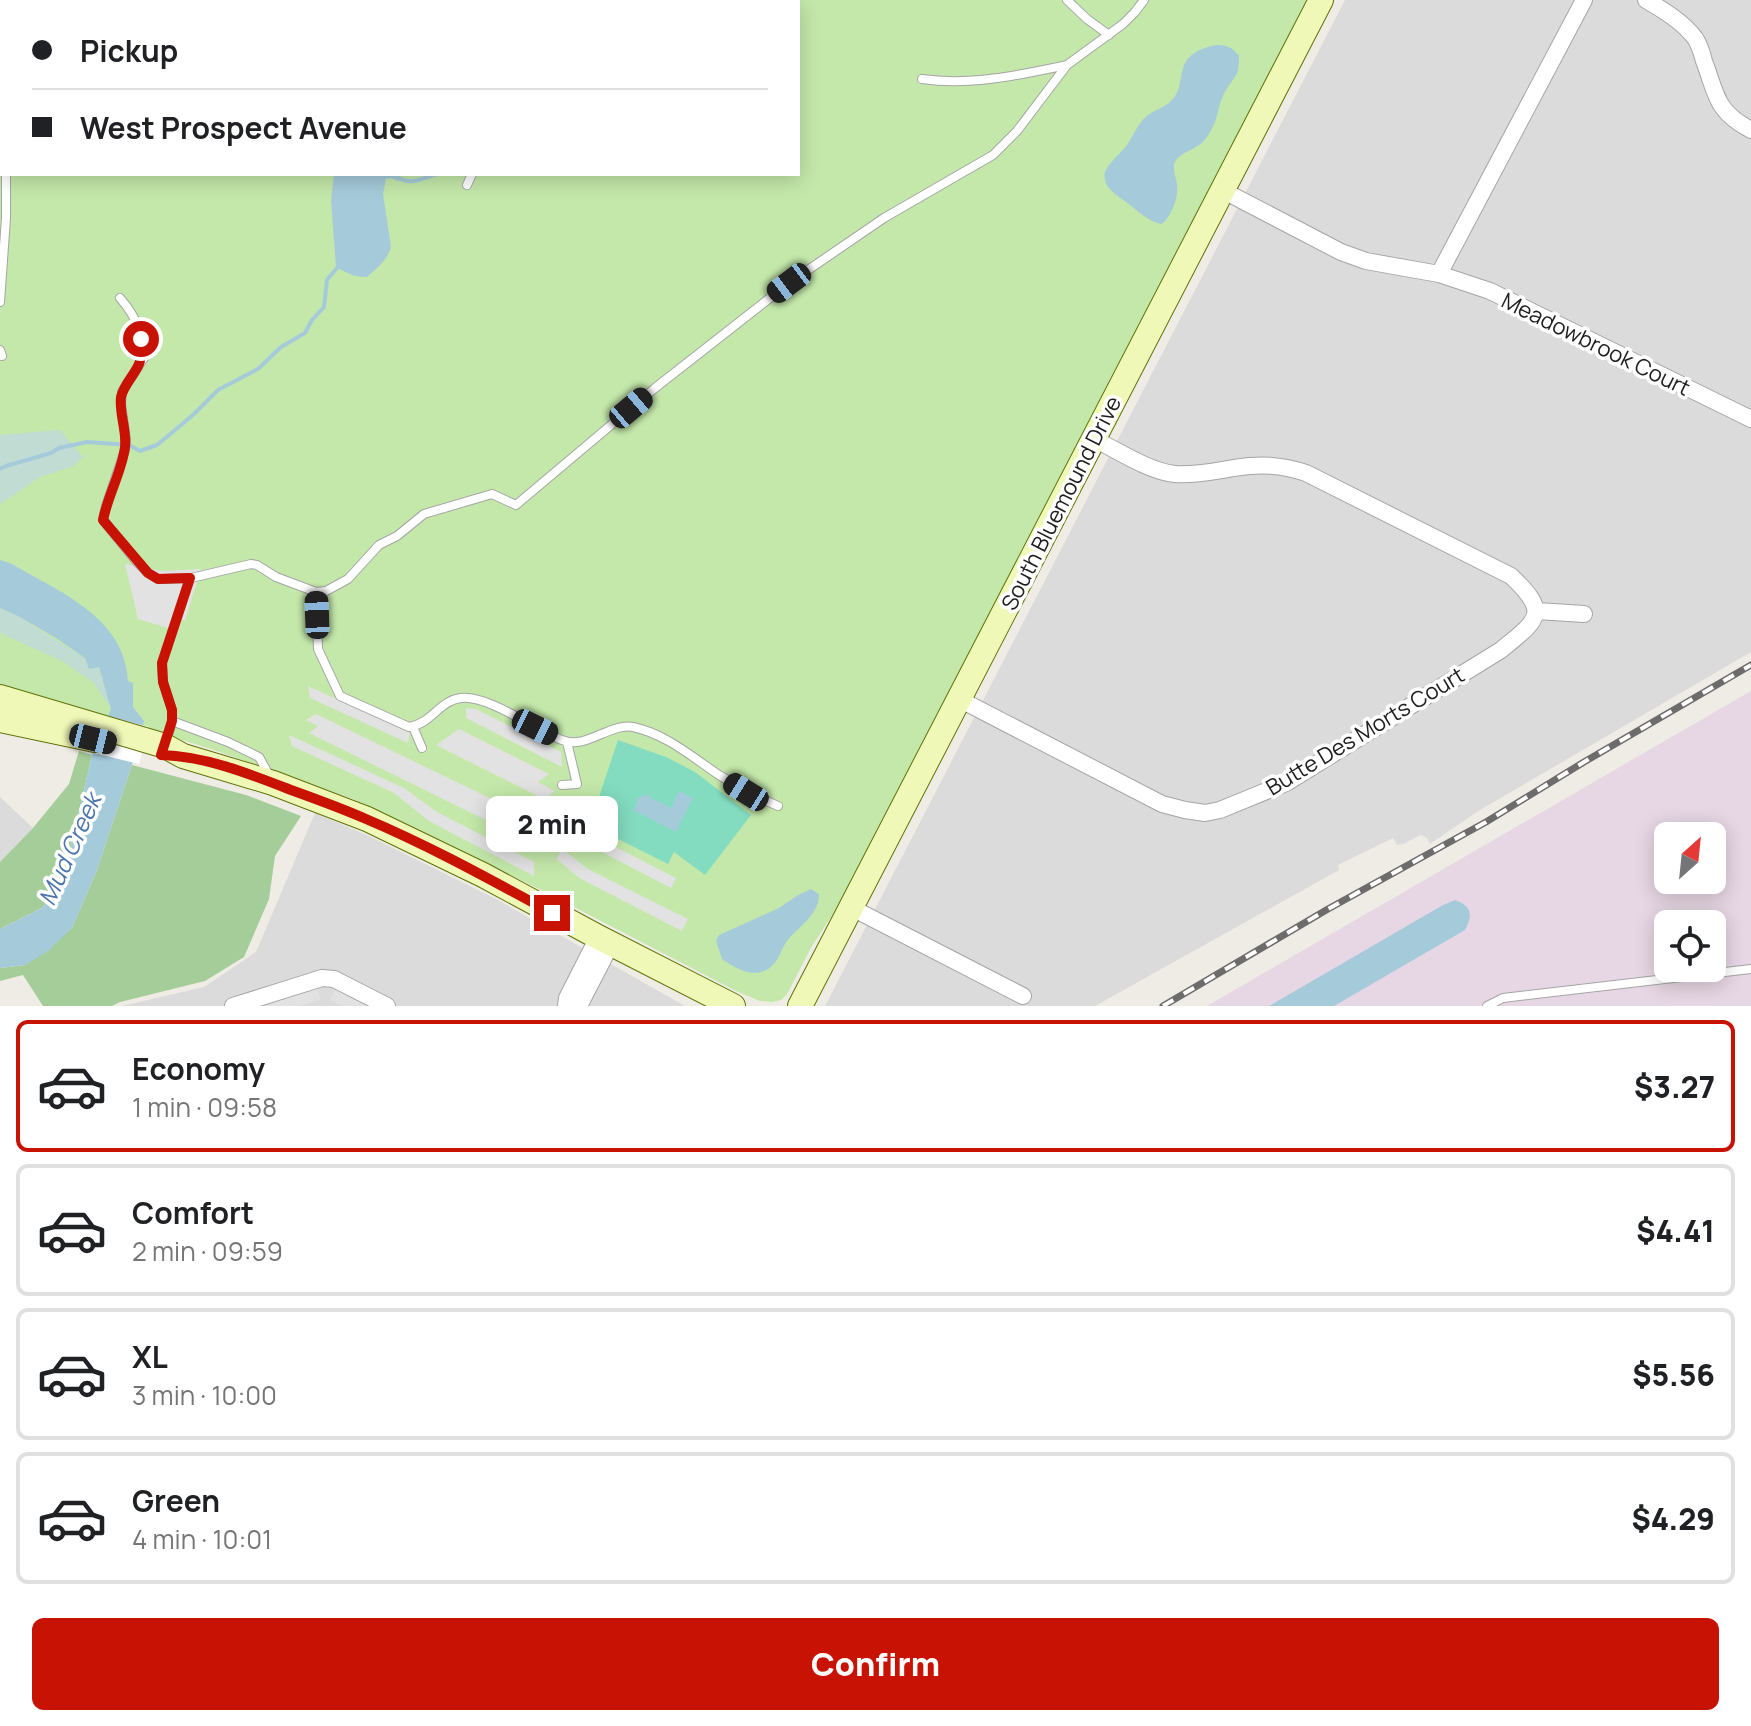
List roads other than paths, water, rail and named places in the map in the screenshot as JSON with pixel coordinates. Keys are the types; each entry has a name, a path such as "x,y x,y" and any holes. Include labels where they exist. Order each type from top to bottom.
{"main road":[{"name":"South Bluemound Drive","path":"800,1006 1321,0"},
{"path":"0,697 95,733 273,783 353,813 417,842 733,1006"},
{"path":"0,720 95,733"}],"street":[{"path":"1439,274 1584,0"},
{"path":"1646,0 1670,14 1697,40 1716,98 1736,122 1751,130"},
{"name":"Meadowbrook Court","path":"1222,190 1341,252 1366,261 1439,274 1490,291 1751,419"},
{"path":"1094,439 1172,474 1252,465 1280,465 1306,473 1511,576 1525,589 1537,611 1584,614"},
{"name":"Butte Des Morts Court","path":"959,699 1162,804 1205,813 1286,783 1501,650 1530,624 1537,611"},
{"path":"852,908 1023,996"},
{"path":"566,1006 567,998 604,941"},
{"path":"579,1006 604,941"},
{"path":"233,1006 322,978 334,979 387,1006"}],"lane":[{"path":"1067,0 1109,35"},
{"path":"157,342 126,384 121,397 125,445 103,520 148,573 158,579 190,578 251,564 316,592 340,585 379,545 397,536 424,514 492,494 516,505 655,388 789,283 884,218 993,155 1017,131 1067,65 1109,35 1144,0"},
{"path":"922,79 981,80 1067,65"},
{"path":"0,302 6,176"},
{"path":"120,298 132,313 140,331 141,362"},
{"path":"159,750 172,721 162,663 190,578"},
{"path":"316,592 318,649 340,696 397,723 413,727 454,699 474,698 567,742 589,739 619,728 644,730 664,738 746,792 778,806"},
{"path":"172,721 259,757 273,783"},
{"path":"413,727 422,748"},
{"path":"562,785 577,784 567,742"},
{"path":"1487,1006 1503,998 1751,969"}],"waterway":[{"path":"394,176 409,181 431,176"},
{"path":"0,469 59,448 87,442 129,445 140,451 157,445 218,390 258,369 281,347 305,333 324,307 327,280 341,263"}],"railway":[{"path":"1163,1006 1328,909 1486,822 1751,665"}],"water label":[{"name":"Mud Creek","path":"69,849"}]}
